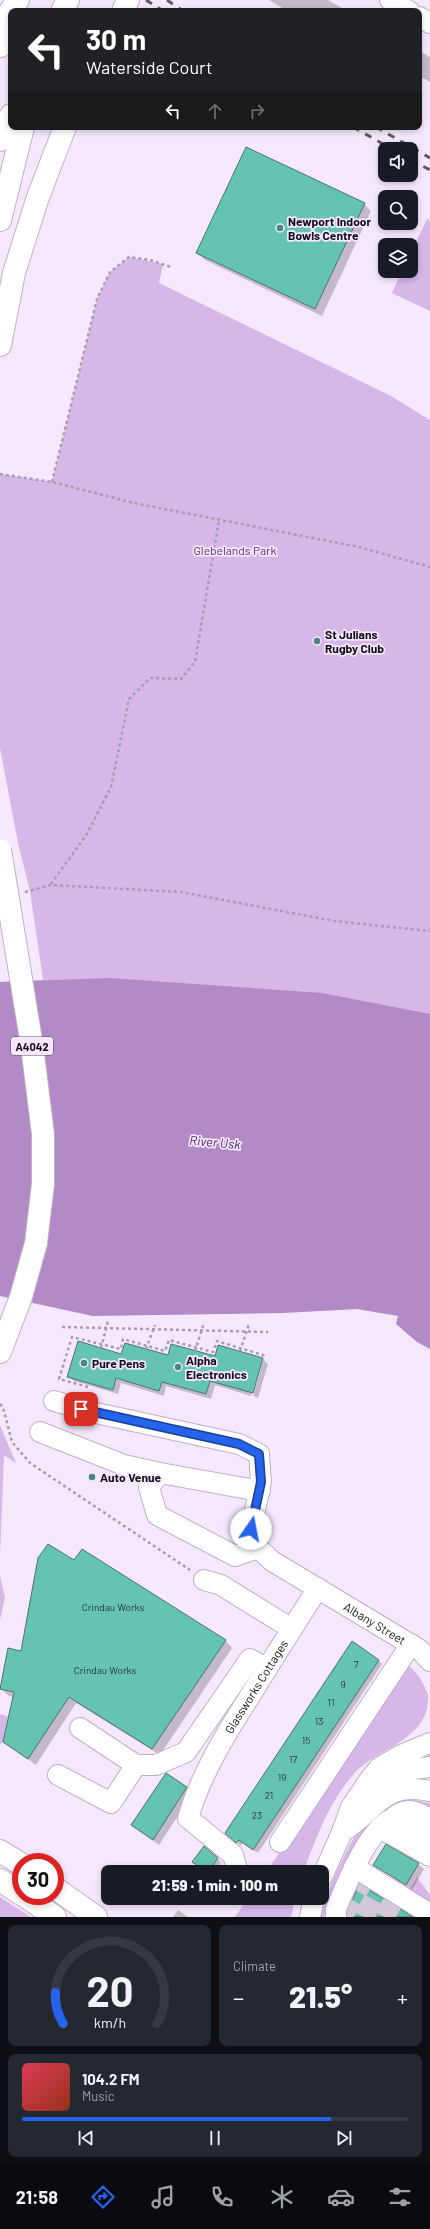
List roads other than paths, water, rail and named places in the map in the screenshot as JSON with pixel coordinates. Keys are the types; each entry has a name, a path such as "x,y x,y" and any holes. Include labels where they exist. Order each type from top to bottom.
{"main road":[{"path":"0,26 8,14"},
{"path":"0,46 8,30"},
{"path":"0,140 8,122"},
{"path":"0,220 21,130"},
{"path":"0,344 14,274 38,197 64,130"},
{"name":"A4042","path":"0,850 32,1046 43,1134 43,1170 36,1243 21,1298 0,1352"},
{"path":"0,1851 12,1858"},
{"path":"0,1880 12,1888"},
{"path":"64,1894 96,1917"},
{"path":"38,1905 55,1917"}],"street":[{"path":"390,0 404,8"},
{"path":"54,1401 96,1413 239,1444 259,1454 261,1482 251,1529 258,1548 235,1556 157,1515 149,1487 160,1473"},
{"path":"40,1432 124,1465 160,1473 260,1490"},
{"name":"Albany Street","path":"258,1548 272,1561 411,1644 420,1650 430,1661"},
{"path":"204,1580 220,1585 292,1629"},
{"name":"Glassworks Cottages","path":"236,1865 233,1855 188,1818 197,1788 226,1734 318,1588"},
{"path":"280,1842 411,1644"},
{"path":"80,1728 136,1765 156,1765 186,1752 250,1660 267,1669"},
{"path":"327,1865 351,1807 379,1768 399,1756 430,1743"},
{"path":"58,1775 111,1803 136,1765"},
{"path":"351,1807 377,1786 414,1769 430,1767"},
{"path":"342,1832 357,1823 373,1805 394,1791 411,1788 430,1791"},
{"path":"335,1914 354,1867 385,1824 405,1810 412,1810 428,1818"},
{"path":"385,1824 430,1838"},
{"path":"385,1824 391,1834 430,1856"},
{"path":"354,1867 430,1914"},
{"path":"310,1917 313,1905"}],"water":[{"name":"River Usk","path":"109,978 322,993 430,1014 430,1349 417,1342 396,1324 398,1316 357,1309 283,1313 93,1316 0,1296 0,982"}],"tunnel":[{"path":"342,1917 366,1874"},
{"path":"364,1917 382,1884"},
{"path":"384,1917 398,1894"}],"railway":[{"path":"146,0 158,8"},
{"path":"167,0 179,8"},
{"path":"358,130 380,142"},
{"path":"381,130 430,158"},
{"path":"418,164 430,170"}],"place":[{"name":"Newport Indoor Bowls Centre","path":"280,228"},
{"name":"St Julians Rugby Club","path":"317,641"},
{"name":"Pure Pens","path":"84,1363"},
{"name":"Alpha Electronics","path":"178,1367"},
{"name":"Auto Venue","path":"92,1477"}],"park label":[{"name":"Glebelands Park","path":"235,550"}]}
